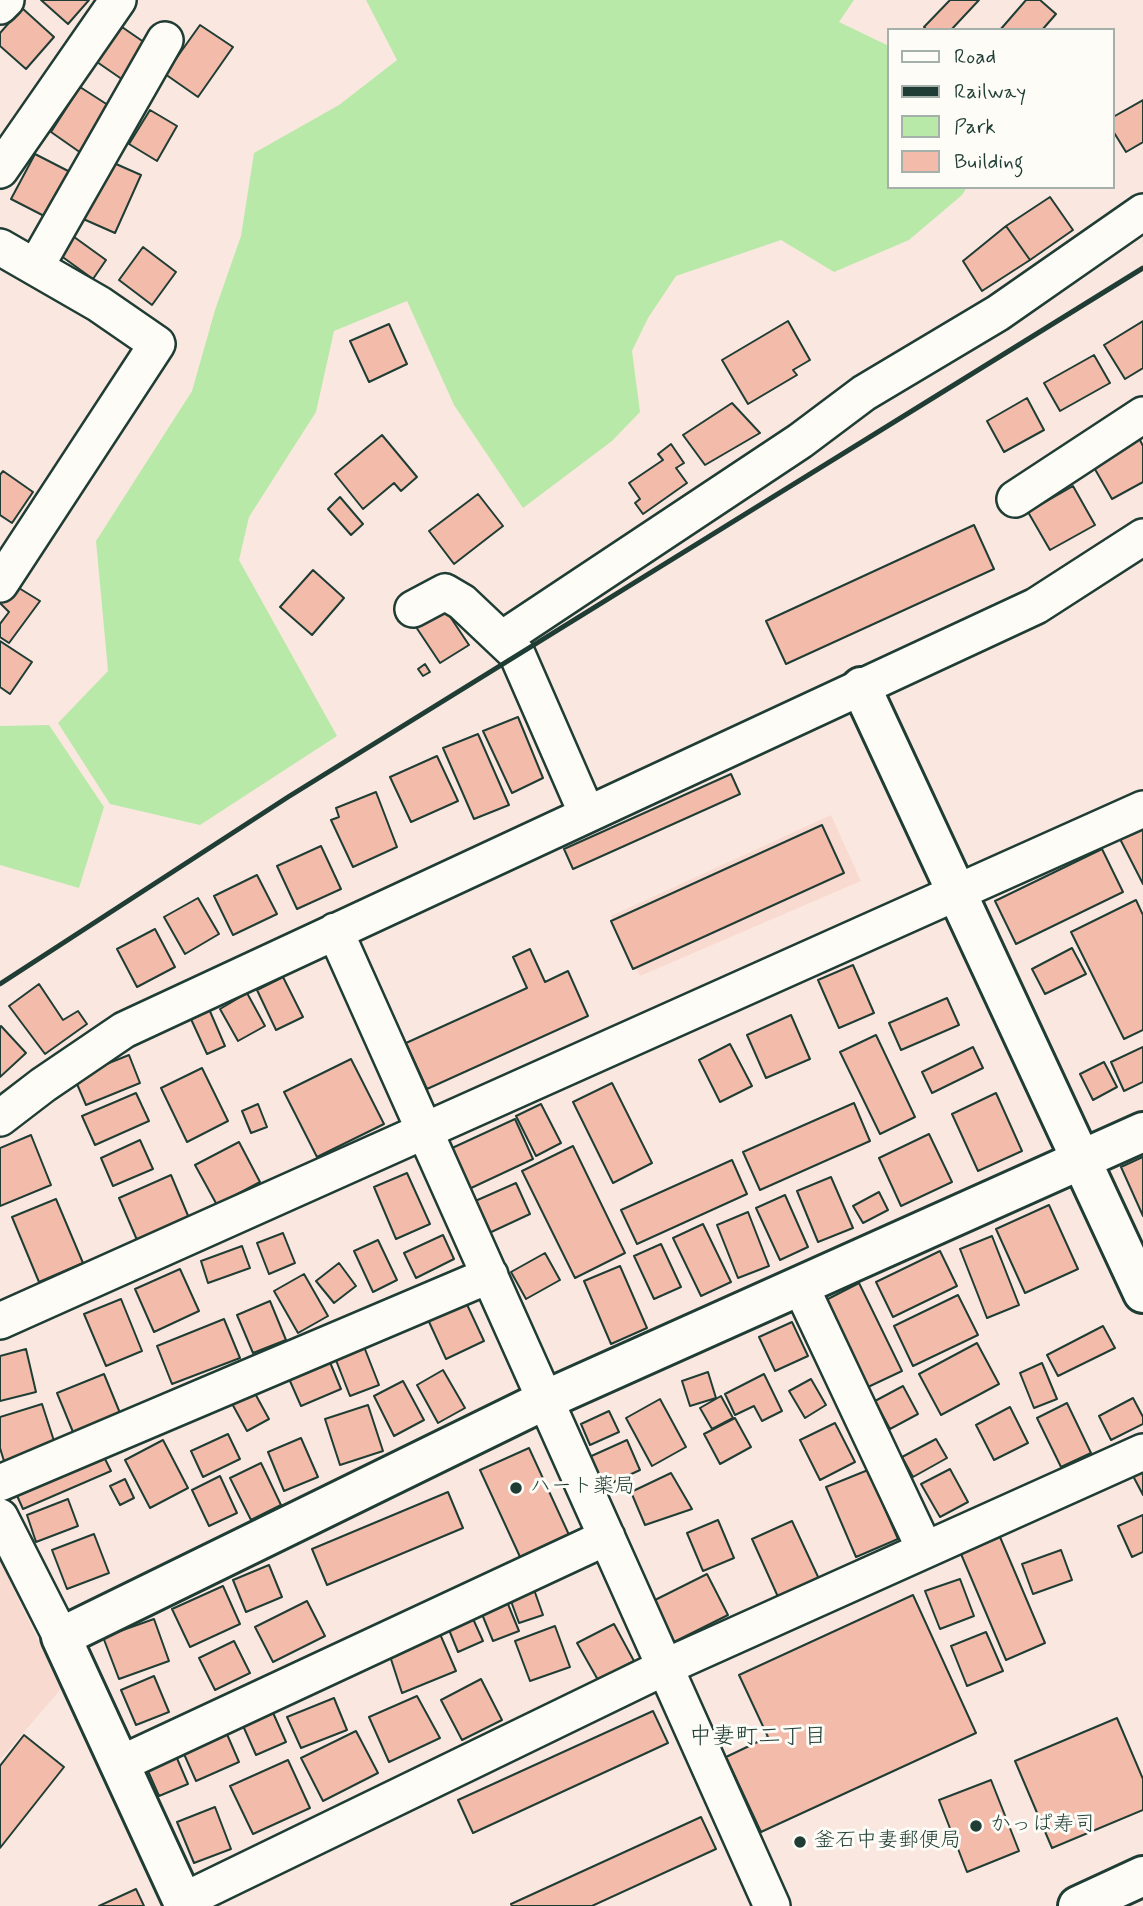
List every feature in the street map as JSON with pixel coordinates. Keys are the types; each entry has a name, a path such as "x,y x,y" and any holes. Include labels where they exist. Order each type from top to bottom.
{"main road":[{"path":"861,687 1143,1293"},
{"path":"184,1903 61,1637 545,1400 1143,1132"},
{"path":"1078,1906 1143,1876"}],"street":[{"path":"0,6 6,0"},
{"path":"0,170 118,0"},
{"path":"36,266 166,40"},
{"path":"502,639 789,449 864,393 998,313 1143,212"},
{"path":"0,247 99,304 157,344 0,584"},
{"path":"1015,499 1143,415"},
{"path":"0,1118 124,1030 1035,606 1143,537"},
{"path":"414,609 445,592 462,602 517,654 587,814"},
{"path":"0,1321 1143,809"},
{"path":"335,931 772,1906"},
{"path":"0,1483 489,1275"},
{"path":"800,1285 925,1550"},
{"path":"184,1903 665,1667 1143,1452"},
{"path":"0,1517 61,1637"},
{"path":"120,1764 607,1537"}],"shaded area":[{"path":"831,815 861,881 640,976 611,916"},
{"path":"0,1560 61,1689 0,1760"}],"green space":[{"path":"366,0 854,0 839,22 888,46 888,189 966,189 909,240 834,272 781,240 676,276 648,318 632,351 640,412 612,441 523,508 454,405 407,301 334,331 316,412 249,517 239,560 337,736 200,825 110,804 58,723 108,671 96,541 192,391 215,310 241,236 254,153 339,105 397,60"},
{"path":"49,725 104,807 79,888 0,865 0,726"}],"building":[{"path":"41,0 89,0 68,24"},
{"path":"950,0 979,0 953,28 924,27"},
{"path":"1026,0 1040,0 1056,14 1044,28 1002,28"},
{"path":"22,8 54,37 26,69 0,46 0,33"},
{"path":"200,25 233,47 198,97 165,74"},
{"path":"122,27 151,47 126,82 97,62"},
{"path":"80,87 111,107 81,153 51,132"},
{"path":"1143,100 1143,142 1126,152 1115,134 1115,116"},
{"path":"150,110 177,126 157,161 129,144"},
{"path":"35,154 74,174 50,219 11,199"},
{"path":"107,160 141,175 115,233 81,218"},
{"path":"1050,197 1073,230 1030,260 1006,226"},
{"path":"1006,226 1030,260 982,291 963,261"},
{"path":"70,234 106,260 93,279 57,253"},
{"path":"143,247 176,272 152,305 119,280"},
{"path":"788,321 810,360 793,370 797,375 748,404 722,360"},
{"path":"1143,321 1143,368 1125,379 1104,345"},
{"path":"389,324 407,364 369,382 350,341"},
{"path":"1094,355 1110,383 1060,411 1044,383"},
{"path":"1027,398 1044,430 1004,452 987,421"},
{"path":"732,403 760,433 705,465 683,435"},
{"path":"382,435 417,477 401,491 394,483 363,509 335,474"},
{"path":"1139,438 1143,446 1143,482 1112,499 1092,464"},
{"path":"671,444 684,463 676,468 687,483 643,514 635,503 640,499 629,483 663,460 658,454"},
{"path":"3,471 33,492 12,523 0,515 0,475"},
{"path":"1073,486 1095,525 1050,550 1028,512"},
{"path":"478,494 503,526 454,564 429,531"},
{"path":"340,497 363,524 351,535 328,509"},
{"path":"974,525 994,569 786,664 766,621"},
{"path":"313,570 344,598 312,635 280,607"},
{"path":"14,585 40,601 9,643 0,637 0,624 9,612 0,603"},
{"path":"445,609 469,645 440,663 416,627"},
{"path":"0,641 32,662 10,694 0,687"},
{"path":"425,664 430,672 423,676 418,669"},
{"path":"518,717 543,778 512,793 483,731"},
{"path":"478,734 509,805 474,819 443,748"},
{"path":"437,756 458,801 411,822 390,777"},
{"path":"731,774 740,794 573,869 564,849"},
{"path":"376,792 397,847 353,867 331,820 339,817 336,808"},
{"path":"822,825 844,873 633,969 611,921"},
{"path":"1143,825 1143,884 1119,837"},
{"path":"321,846 341,889 297,909 277,866"},
{"path":"1102,849 1123,892 1016,944 995,901"},
{"path":"257,875 277,914 233,935 214,896"},
{"path":"198,898 219,934 185,954 164,917"},
{"path":"1136,900 1143,915 1143,1030 1124,1039 1071,932"},
{"path":"155,929 175,967 137,987 117,949"},
{"path":"1072,948 1086,974 1045,994 1032,969"},
{"path":"530,949 545,982 568,971 588,1016 427,1089 406,1043 527,988 513,957"},
{"path":"853,965 874,1013 839,1028 818,980"},
{"path":"283,977 303,1017 276,1030 257,990"},
{"path":"39,984 63,1020 78,1011 87,1024 45,1054 9,1006"},
{"path":"247,993 265,1026 238,1041 220,1009"},
{"path":"947,998 959,1025 901,1050 889,1023"},
{"path":"209,1009 225,1046 207,1054 190,1017"},
{"path":"791,1015 810,1059 766,1078 747,1035"},
{"path":"0,1027 26,1053 0,1077"},
{"path":"876,1035 915,1117 880,1134 840,1052"},
{"path":"730,1044 752,1086 720,1102 699,1060"},
{"path":"973,1047 983,1068 932,1093 922,1072"},
{"path":"1143,1047 1143,1082 1124,1091 1111,1062"},
{"path":"129,1055 140,1083 86,1105 74,1077"},
{"path":"351,1059 384,1124 317,1157 284,1092"},
{"path":"1104,1062 1117,1087 1093,1100 1080,1074"},
{"path":"202,1068 228,1121 187,1142 161,1088"},
{"path":"612,1083 652,1163 613,1183 573,1102"},
{"path":"136,1093 149,1121 95,1145 82,1116"},
{"path":"996,1093 1022,1151 978,1171 952,1114"},
{"path":"854,1103 870,1141 760,1190 743,1152"},
{"path":"258,1104 267,1127 251,1133 242,1111"},
{"path":"541,1104 561,1143 536,1156 516,1116"},
{"path":"515,1119 533,1159 469,1189 450,1149"},
{"path":"929,1134 952,1182 901,1206 879,1158"},
{"path":"31,1135 51,1185 0,1206 0,1148"},
{"path":"140,1140 153,1169 113,1186 101,1158"},
{"path":"239,1142 260,1182 217,1205 195,1165"},
{"path":"573,1146 625,1253 575,1278 522,1171"},
{"path":"1143,1157 1143,1216 1121,1167"},
{"path":"732,1160 747,1194 637,1244 621,1210"},
{"path":"407,1173 430,1224 396,1239 374,1187"},
{"path":"171,1175 189,1218 137,1240 119,1198"},
{"path":"831,1177 853,1228 818,1242 797,1191"},
{"path":"516,1183 530,1214 487,1234 473,1202"},
{"path":"879,1192 888,1210 863,1223 853,1206"},
{"path":"785,1195 808,1247 780,1260 756,1208"},
{"path":"56,1199 83,1263 39,1282 12,1217"},
{"path":"1049,1205 1078,1269 1025,1293 996,1229"},
{"path":"748,1212 769,1266 738,1278 717,1225"},
{"path":"703,1224 731,1282 701,1296 673,1238"},
{"path":"283,1233 295,1263 269,1274 257,1243"},
{"path":"443,1235 454,1259 416,1278 404,1253"},
{"path":"992,1236 1019,1305 987,1318 960,1249"},
{"path":"378,1240 397,1280 373,1292 354,1251"},
{"path":"661,1244 681,1287 654,1299 634,1256"},
{"path":"242,1246 250,1268 208,1283 201,1261"},
{"path":"940,1251 957,1286 893,1317 876,1282"},
{"path":"545,1253 560,1280 526,1299 511,1272"},
{"path":"339,1263 356,1286 334,1303 316,1281"},
{"path":"620,1266 647,1328 611,1344 584,1281"},
{"path":"180,1269 199,1311 154,1332 135,1289"},
{"path":"304,1274 328,1316 298,1333 274,1291"},
{"path":"859,1283 902,1371 868,1387 826,1300"},
{"path":"958,1295 978,1335 913,1366 894,1326"},
{"path":"463,1296 484,1341 446,1359 425,1313"},
{"path":"121,1299 142,1351 106,1366 84,1314"},
{"path":"270,1301 286,1340 253,1353 237,1315"},
{"path":"224,1319 240,1358 172,1384 157,1346"},
{"path":"792,1322 808,1356 775,1371 759,1337"},
{"path":"1103,1326 1115,1348 1058,1376 1047,1355"},
{"path":"361,1339 379,1385 350,1396 332,1350"},
{"path":"977,1343 999,1384 941,1415 919,1374"},
{"path":"26,1349 36,1392 0,1401 0,1356"},
{"path":"327,1355 341,1389 301,1406 286,1372"},
{"path":"1042,1363 1057,1399 1034,1408 1020,1373"},
{"path":"443,1370 465,1408 438,1423 417,1385"},
{"path":"708,1372 716,1398 690,1406 682,1381"},
{"path":"104,1374 120,1413 73,1432 57,1393"},
{"path":"764,1374 782,1411 762,1421 754,1406 735,1415 725,1394"},
{"path":"811,1379 826,1405 805,1418 789,1391"},
{"path":"403,1381 424,1420 394,1436 374,1396"},
{"path":"903,1386 918,1414 890,1429 875,1401"},
{"path":"252,1388 269,1419 247,1431 230,1400"},
{"path":"721,1396 733,1418 712,1429 700,1408"},
{"path":"1133,1398 1143,1417 1143,1424 1111,1440 1099,1416"},
{"path":"660,1399 686,1447 652,1466 626,1418"},
{"path":"1067,1403 1091,1453 1061,1467 1037,1418"},
{"path":"42,1404 55,1444 4,1461 0,1448 0,1417"},
{"path":"368,1405 383,1451 340,1465 325,1419"},
{"path":"1010,1407 1028,1443 994,1460 976,1425"},
{"path":"609,1411 619,1432 590,1445 581,1424"},
{"path":"735,1418 751,1447 720,1464 704,1434"},
{"path":"835,1423 855,1462 820,1480 800,1440"},
{"path":"228,1434 240,1459 203,1477 191,1451"},
{"path":"301,1438 318,1477 284,1491 268,1452"},
{"path":"936,1439 947,1458 913,1477 902,1457"},
{"path":"163,1440 188,1488 150,1508 125,1460"},
{"path":"627,1440 640,1470 601,1488 587,1458"},
{"path":"529,1448 570,1537 521,1559 480,1470"},
{"path":"101,1451 111,1471 23,1509 14,1489"},
{"path":"261,1463 281,1505 251,1520 230,1478"},
{"path":"950,1469 968,1502 940,1517 921,1484"},
{"path":"1143,1469 1143,1495 1132,1474"},
{"path":"868,1470 898,1539 856,1557 826,1487"},
{"path":"671,1473 692,1509 645,1525 631,1492"},
{"path":"220,1476 237,1513 209,1526 192,1490"},
{"path":"125,1479 134,1498 120,1505 110,1486"},
{"path":"448,1492 463,1528 327,1585 312,1549"},
{"path":"68,1499 78,1526 36,1542 27,1515"},
{"path":"1143,1515 1143,1552 1132,1557 1118,1526"},
{"path":"718,1520 734,1558 703,1571 687,1533"},
{"path":"792,1521 820,1581 779,1599 752,1539"},
{"path":"94,1534 109,1573 67,1589 52,1550"},
{"path":"1000,1537 1045,1643 1006,1660 961,1554"},
{"path":"1061,1550 1072,1580 1033,1594 1022,1564"},
{"path":"269,1565 282,1597 246,1612 233,1580"},
{"path":"707,1574 728,1615 674,1642 653,1601"},
{"path":"960,1579 974,1616 940,1629 925,1591"},
{"path":"532,1584 543,1615 519,1623 508,1593"},
{"path":"223,1586 240,1624 190,1647 172,1609"},
{"path":"503,1592 519,1631 493,1641 477,1602"},
{"path":"913,1595 976,1733 761,1832 726,1757 768,1737 739,1675"},
{"path":"307,1601 325,1636 273,1662 255,1627"},
{"path":"469,1610 483,1641 458,1652 445,1620"},
{"path":"154,1619 169,1661 119,1679 103,1637"},
{"path":"614,1624 634,1661 598,1680 577,1643"},
{"path":"555,1626 570,1667 530,1681 515,1641"},
{"path":"986,1632 1003,1671 967,1686 951,1646"},
{"path":"440,1634 456,1671 402,1693 389,1653"},
{"path":"234,1641 250,1673 215,1690 199,1658"},
{"path":"154,1676 169,1712 136,1725 121,1690"},
{"path":"481,1679 502,1720 462,1740 441,1700"},
{"path":"417,1696 440,1738 389,1762 369,1717"},
{"path":"334,1698 347,1730 301,1748 287,1717"},
{"path":"270,1706 286,1742 256,1755 240,1719"},
{"path":"653,1711 668,1743 473,1833 458,1800"},
{"path":"1117,1718 1143,1779 1143,1810 1052,1848 1015,1761"},
{"path":"223,1725 239,1762 196,1781 180,1745"},
{"path":"356,1731 378,1773 323,1801 301,1758"},
{"path":"24,1735 64,1767 0,1848 0,1766"},
{"path":"173,1749 188,1784 159,1796 144,1762"},
{"path":"288,1760 310,1808 253,1834 230,1786"},
{"path":"991,1780 1019,1851 967,1872 939,1800"},
{"path":"215,1807 231,1849 194,1863 177,1822"},
{"path":"701,1817 716,1849 592,1906 511,1904"},
{"path":"136,1889 144,1906 99,1906"}],"railway":[{"path":"0,984 288,797 1143,268"}],"place":[{"name":"ハート薬局","path":"516,1488"},
{"name":"かっぱ寿司","path":"976,1826"},
{"name":"釜石中妻郵便局","path":"800,1842"}],"district":[{"name":"中妻町二丁目","path":"758,1738"}]}
